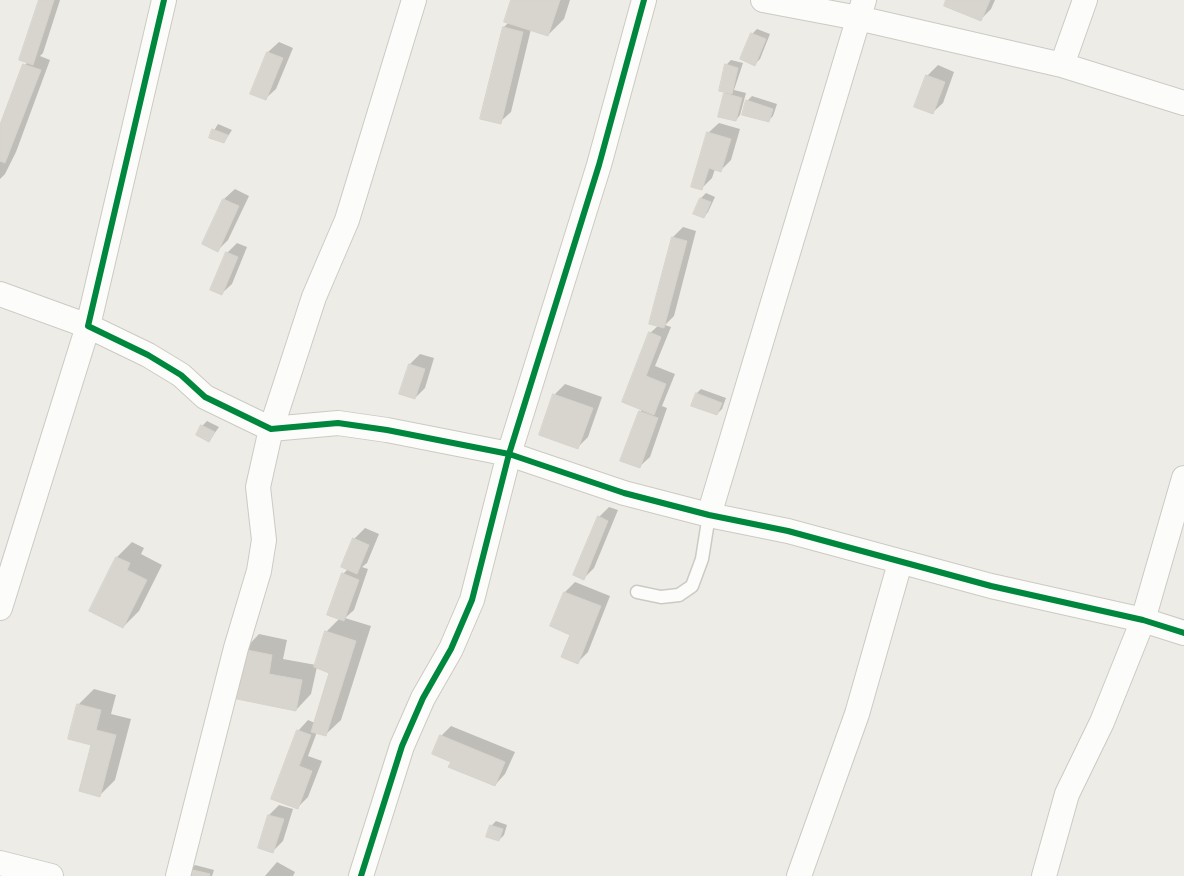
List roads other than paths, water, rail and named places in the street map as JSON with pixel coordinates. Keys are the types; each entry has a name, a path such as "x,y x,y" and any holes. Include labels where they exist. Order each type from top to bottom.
{"street":[{"path":"0,608 88,326 164,0"},
{"path":"178,876 236,648 260,571 264,540 258,487 271,429 314,298 347,220 414,0"},
{"path":"361,876 402,746 423,698 451,649 472,600 509,454 599,165 644,0"},
{"path":"763,0 861,9 1062,65 1184,103"},
{"path":"1062,65 1085,0"},
{"path":"709,515 861,9"},
{"path":"0,294 88,326 148,355 181,375 205,397 271,429 338,423 387,430 509,454 624,493 709,515 788,531 900,563 1058,602 1143,620 1184,633"},
{"path":"1044,876 1067,794 1102,722 1143,620 1184,478"},
{"path":"799,876 857,714 900,563"},
{"path":"0,863 52,876"}],"lane":[{"path":"637,592 661,598 679,595 692,586 702,559 709,515"}]}
